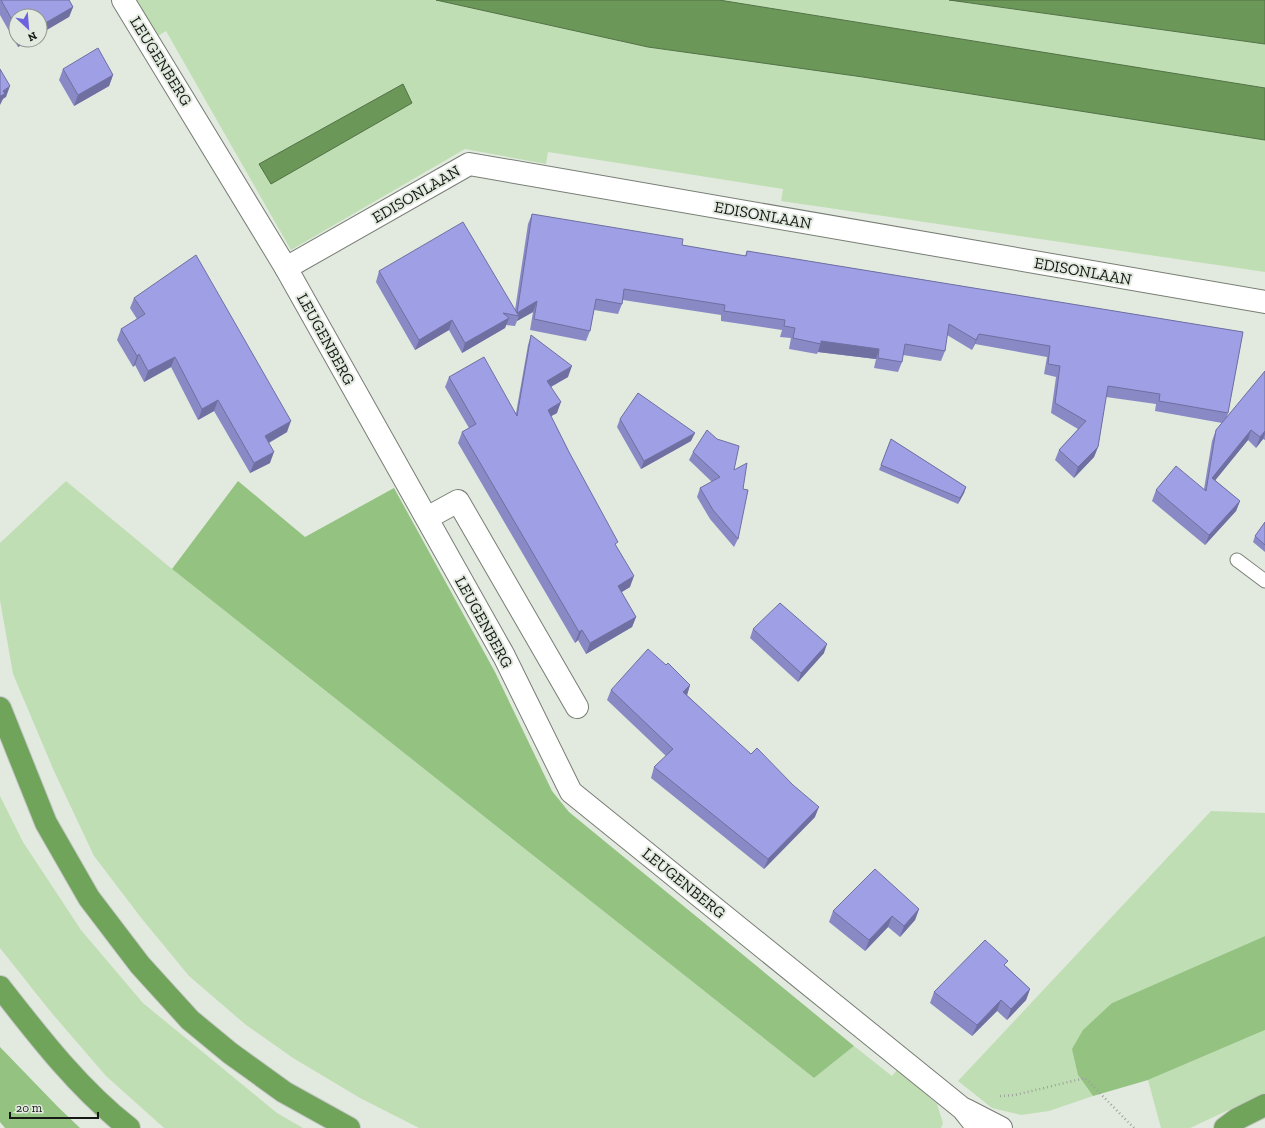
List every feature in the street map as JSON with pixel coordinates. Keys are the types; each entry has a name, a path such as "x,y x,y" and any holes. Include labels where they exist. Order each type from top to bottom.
{"highway":[{"path":"0,708 21,764 46,823 89,898 140,965 190,1020 230,1052 284,1092 349,1128"},
{"path":"0,987 33,1030 80,1083 129,1128"},
{"path":"1227,1125 1265,1106"}],"street":[{"name":"LEUGENBERG","path":"124,0 286,268 504,656 571,792 963,1109 978,1128"},
{"name":"EDISONLAAN","path":"286,268 469,164 1265,302"},
{"path":"427,518 458,501 577,707"},
{"path":"963,1109 1002,1128"}],"lane":[{"path":"1237,560 1265,581"}],"path":[{"path":"994,1095 1015,1096 1085,1078 1134,1128"}],"shaded area":[{"path":"136,0 436,0 648,47 863,77 1265,140 1265,272 781,201 783,189 548,152 546,164 465,149 291,250 166,31 158,36"},
{"path":"436,0 719,0 1265,88 1265,140 863,77 648,47"},
{"path":"719,0 949,0 1265,44 1265,88"},
{"path":"949,0 1265,0 1265,44"},
{"path":"403,84 412,103 271,184 259,164"},
{"path":"66,481 172,569 814,1078 854,1046 892,1076 897,1070 937,1104 943,1123 941,1128 419,1128 360,1098 293,1058 246,1025 189,976 142,919 94,856 54,771 13,674 0,600 0,543"},
{"path":"238,481 305,537 394,488 495,672 552,791 569,812 854,1046 814,1078 172,569"},
{"path":"0,796 23,842 81,930 143,1003 277,1113 303,1128 164,1128 106,1076 50,1011 0,948"},
{"path":"1211,811 1265,813 1265,936 1112,1003 1078,1075 1093,1096 1049,1111 1021,1115 992,1108 958,1081"},
{"path":"1265,936 1265,1030 1148,1080 1093,1096 1078,1075 1072,1049 1083,1030 1112,1003"},
{"path":"1265,1030 1265,1093 1190,1128 1161,1128 1148,1080"},
{"path":"0,1047 80,1128 5,1128 0,1122"}],"building":[{"path":"1,0 69,0 73,7 48,21 48,8 8,8 8,13"},
{"path":"98,48 113,75 78,95 63,69"},
{"path":"0,69 10,86 3,91 5,94 0,96"},
{"path":"532,214 683,239 682,245 746,256 747,251 1243,332 1228,413 1159,401 1160,394 1108,386 1098,447 1078,467 1059,450 1086,421 1055,403 1060,366 1048,364 1050,346 979,334 976,340 949,324 945,351 905,344 902,362 878,358 879,349 821,341 821,344 793,338 795,328 784,326 785,320 724,311 725,305 624,289 622,304 596,299 590,331 534,319 537,301 517,313"},
{"path":"463,222 519,316 503,313 509,318 465,343 452,320 419,340 379,271"},
{"path":"196,255 291,421 265,436 274,452 254,463 218,400 202,409 175,357 148,371 139,354 137,356 121,329 145,314 134,298"},
{"path":"531,335 572,366 547,381 561,402 548,410 618,542 615,544 634,576 618,586 636,617 590,643 582,630 579,632 462,432 476,424 449,377 484,357 517,416"},
{"path":"1265,371 1265,431 1260,437 1251,430 1212,478 1240,501 1209,535 1156,490 1176,466 1206,491 1216,430"},
{"path":"638,393 695,433 644,461 620,419"},
{"path":"707,430 717,439 739,446 734,470 747,463 743,489 748,490 738,539 713,510 700,488 720,477 693,452"},
{"path":"891,439 966,487 960,498 881,465"},
{"path":"1265,522 1265,545 1255,536"},
{"path":"780,603 827,644 801,673 753,629"},
{"path":"648,649 666,665 668,663 690,685 683,692 751,754 757,748 793,785 819,807 768,859 654,767 673,749 611,690"},
{"path":"875,869 919,909 904,926 892,916 869,940 833,911"},
{"path":"985,940 1008,961 1004,965 1030,989 1011,1009 1001,1000 977,1025 934,992"}]}
